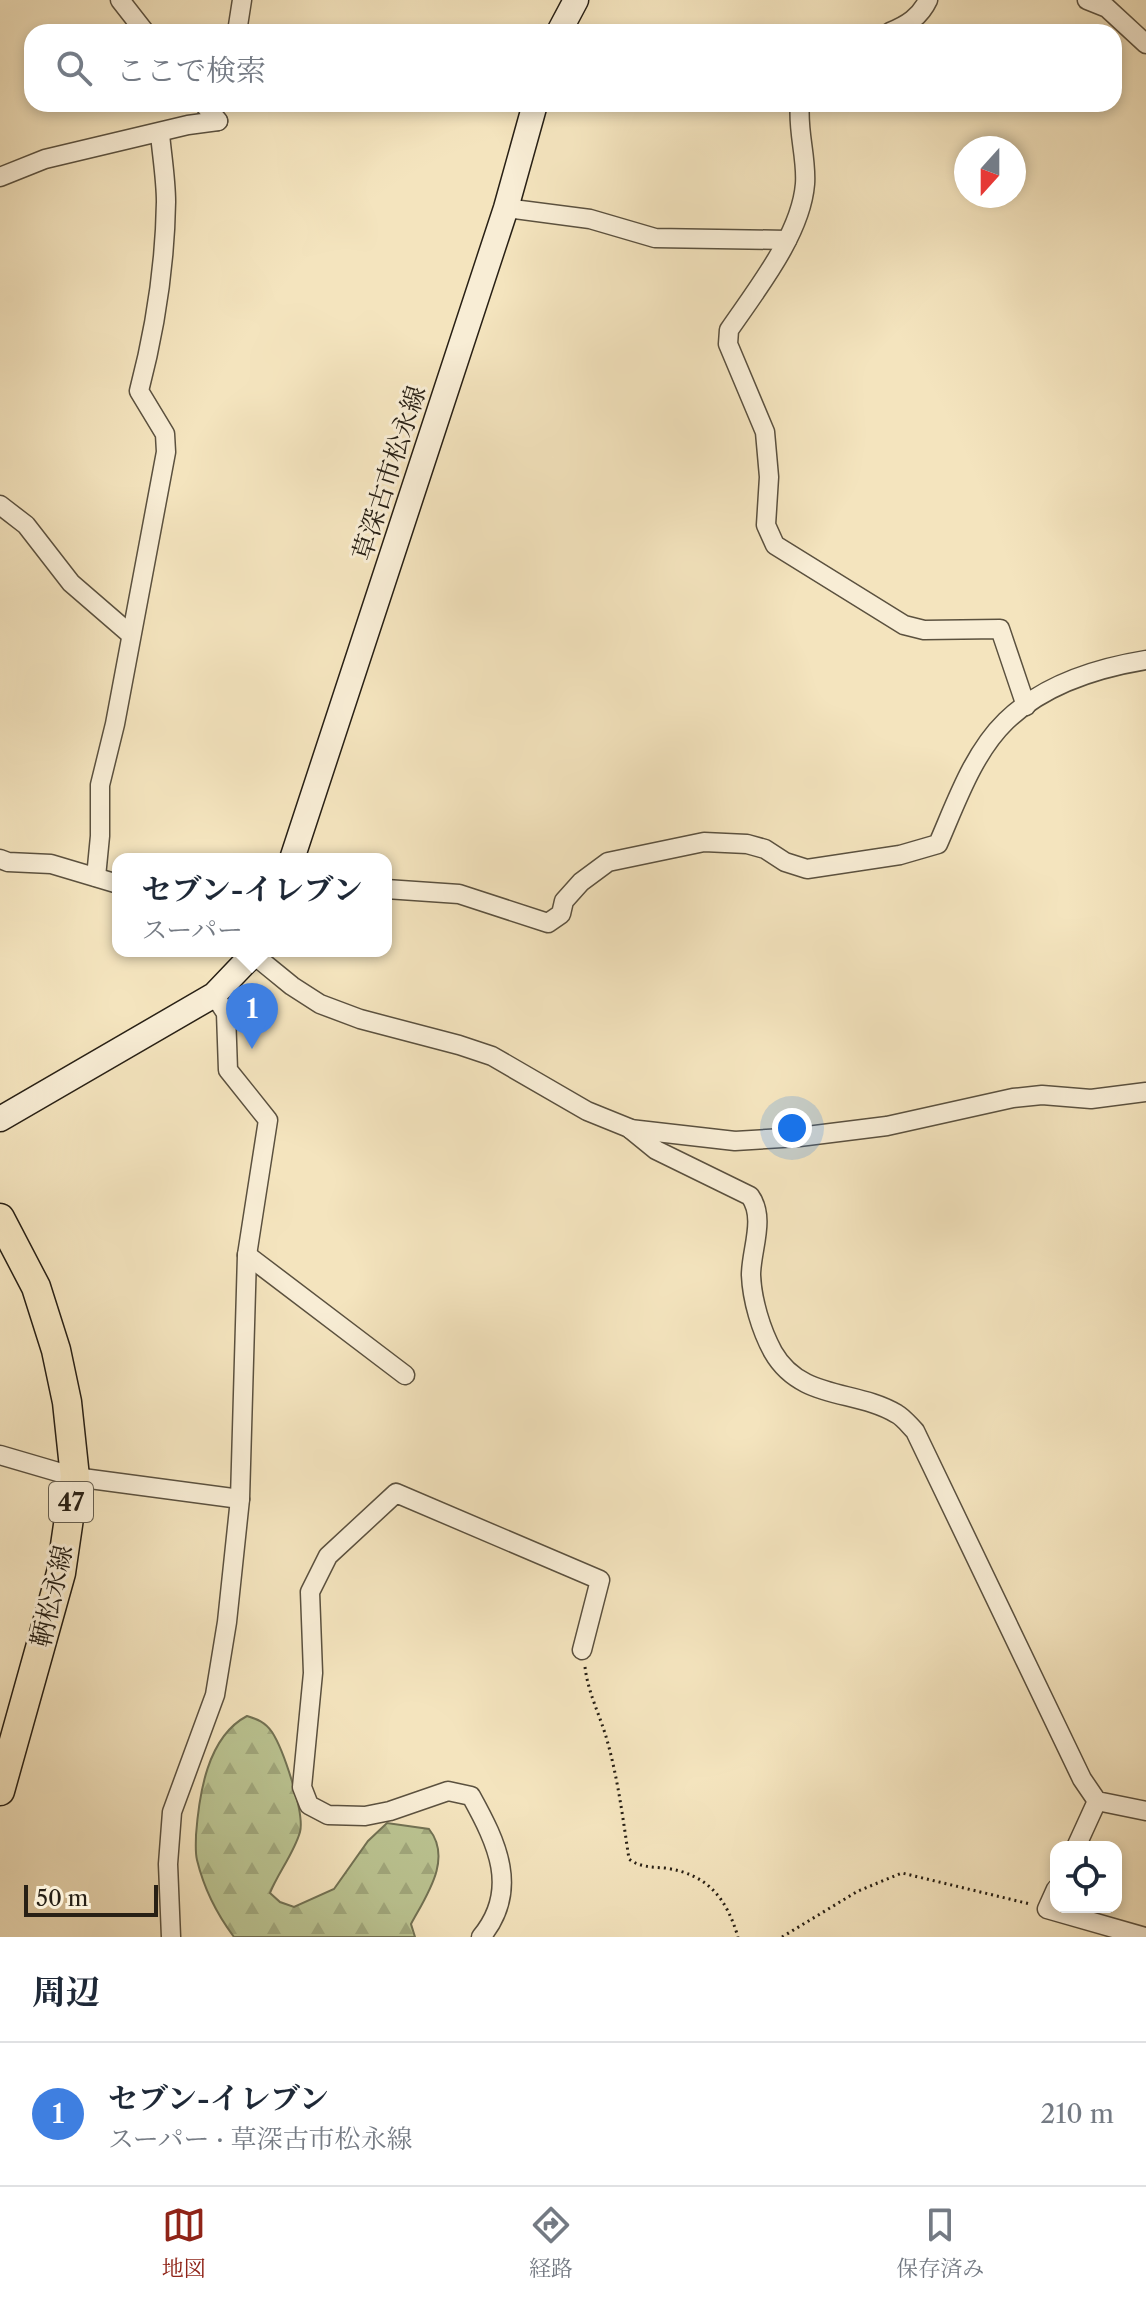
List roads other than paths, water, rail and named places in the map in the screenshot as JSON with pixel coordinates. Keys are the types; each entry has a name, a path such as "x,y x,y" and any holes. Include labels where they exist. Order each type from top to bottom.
{"main road":[{"path":"563,24 576,0"},
{"name":"草深古市松永線","path":"294,853 506,208 533,112"},
{"path":"0,1119 214,995 248,957"},
{"name":"鞆松永線","path":"0,1218 36,1287 56,1350 67,1402 75,1477 61,1573 0,1791"}],"street":[{"path":"120,0 139,24"},
{"path":"238,24 242,0"},
{"path":"905,24 914,19 928,0"},
{"path":"1087,0 1107,8 1146,44"},
{"path":"0,177 45,159 160,134 221,112"},
{"path":"800,112 803,203 787,240 729,330 728,344 765,432 769,477 766,525 775,545 904,625 924,630 1000,629 1026,706"},
{"path":"96,877 100,785 115,724 166,452 165,434 139,391 149,353 160,282 166,200 160,134"},
{"path":"506,208 590,219 655,238 763,237 787,240"},
{"path":"0,505 26,525 71,583 130,634"},
{"path":"392,889 459,894 548,923 561,914 564,901 581,882 608,862 704,842 747,844 807,869 900,855 938,844 985,748 1006,721 1046,692 1083,675 1146,660"},
{"path":"0,859 51,864 112,882"},
{"path":"259,957 292,986 320,1004 360,1019 492,1056 587,1111 629,1128 735,1141 799,1137 887,1126 1013,1098 1042,1095 1091,1099 1146,1092"},
{"path":"171,1937 168,1864 172,1812 215,1695 227,1622 240,1499 247,1255 268,1120 228,1070 226,1013 214,995"},
{"path":"629,1128 656,1150 750,1196 756,1205 757,1222 751,1275 756,1309 773,1351 787,1371 801,1381 886,1408 900,1416 915,1431 1082,1779 1097,1801 1146,1811"},
{"path":"247,1255 405,1375"},
{"path":"0,1455 75,1477 240,1499"},
{"path":"481,1937 491,1925 503,1893 500,1859 471,1796 448,1791 390,1811 365,1816 328,1815 309,1805 302,1787 313,1673 310,1592 328,1556 396,1493 600,1580 582,1650"},
{"path":"1079,1841 1097,1801"},
{"path":"1061,1913 1145,1937"}],"place":[{"name":"セブン-イレブン","path":"252,1049"}]}
